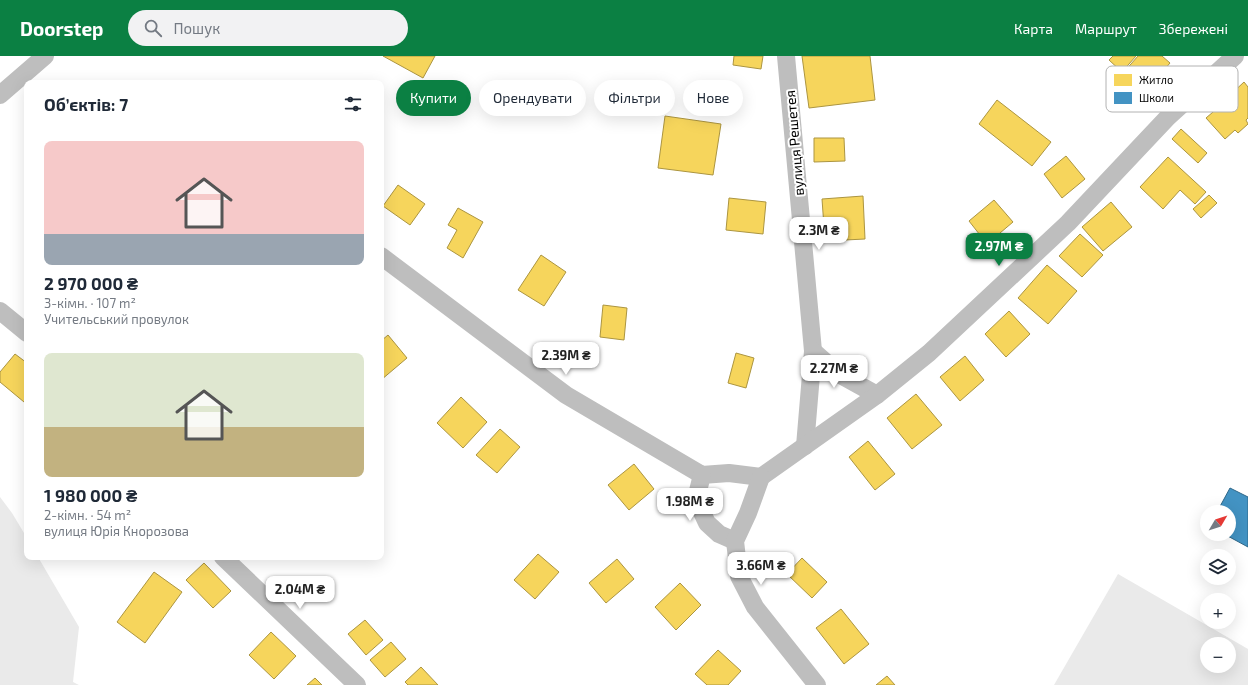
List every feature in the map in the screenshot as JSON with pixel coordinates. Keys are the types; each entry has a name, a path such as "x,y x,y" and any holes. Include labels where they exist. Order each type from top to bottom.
{"street":[{"path":"0,95 45,56"},
{"name":"вулиця Решетея","path":"786,56 814,351 805,446"},
{"path":"1224,66 1235,56"},
{"path":"817,685 755,607 739,576 734,541 748,513 760,477 877,395 929,353 1068,223 1173,112"},
{"path":"384,258 566,395 702,475 729,473 760,477"},
{"path":"0,311 24,331"},
{"path":"814,351 839,374 877,395"},
{"path":"702,475 698,491 700,508 707,523 719,534 734,541"},
{"path":"226,560 356,685"}],"shaded area":[{"path":"0,497 24,533 24,560 40,560 79,627 73,682 79,685 0,685"},
{"path":"1118,574 1200,621 1200,629 1213,629 1227,637 1200,637 1200,673 1236,673 1236,642 1248,649 1248,685 1054,685"}],"building: Житло":[{"path":"383,56 435,56 423,78"},
{"path":"734,56 763,56 761,69 733,65"},
{"path":"802,56 870,56 875,100 809,108"},
{"path":"1113,56 1136,56 1127,66 1116,66 1109,60"},
{"path":"1138,56 1162,56 1170,63 1167,66 1129,66"},
{"path":"1244,82 1248,87 1248,118 1246,120 1248,124 1238,133 1235,130 1225,139 1206,118 1213,112 1238,112 1238,88"},
{"path":"997,100 1051,142 1032,166 979,124"},
{"path":"665,116 721,124 713,175 658,168"},
{"path":"1181,129 1207,153 1198,163 1172,139"},
{"path":"814,138 844,138 845,161 814,162"},
{"path":"1066,156 1085,179 1062,198 1044,174"},
{"path":"1168,157 1206,192 1195,204 1180,190 1163,209 1140,187"},
{"path":"398,185 425,204 410,225 384,207"},
{"path":"1209,195 1217,203 1201,218 1193,209"},
{"path":"863,196 865,239 825,241 822,199"},
{"path":"729,198 766,202 763,234 726,230"},
{"path":"994,200 1013,222 987,244 969,221"},
{"path":"1111,202 1132,227 1103,251 1082,227"},
{"path":"458,208 483,222 463,258 447,248 457,230 448,225"},
{"path":"1080,234 1103,255 1082,277 1059,256"},
{"path":"541,255 566,272 544,306 518,290"},
{"path":"1047,265 1077,291 1048,324 1018,298"},
{"path":"603,305 627,308 624,340 600,337"},
{"path":"1009,311 1030,334 1006,357 985,334"},
{"path":"388,335 407,358 384,377 384,338"},
{"path":"736,353 754,358 746,388 728,383"},
{"path":"15,354 24,361 24,402 0,382 0,372"},
{"path":"965,356 984,380 960,401 940,377"},
{"path":"916,394 942,425 912,449 887,418"},
{"path":"461,397 487,422 463,448 437,423"},
{"path":"500,429 520,447 497,473 476,455"},
{"path":"868,441 895,474 875,490 849,457"},
{"path":"634,464 654,489 629,510 608,485"},
{"path":"538,554 559,572 535,599 514,580"},
{"path":"802,558 827,582 812,598 787,574"},
{"path":"617,559 634,579 606,603 589,583"},
{"path":"204,563 231,591 213,608 186,580"},
{"path":"154,572 182,592 145,643 117,622"},
{"path":"680,583 701,605 676,630 655,607"},
{"path":"841,609 869,644 844,664 816,628"},
{"path":"365,620 383,640 366,655 348,634"},
{"path":"271,632 296,656 274,679 249,655"},
{"path":"391,642 406,659 385,677 370,660"},
{"path":"718,650 741,671 728,685 707,685 695,674"},
{"path":"421,667 438,685 408,685 405,682"},
{"path":"887,676 895,685 876,685"},
{"path":"315,678 322,685 307,685"}],"building: Школи":[{"path":"1230,488 1248,497 1248,547 1236,540 1236,505 1221,505"}]}
